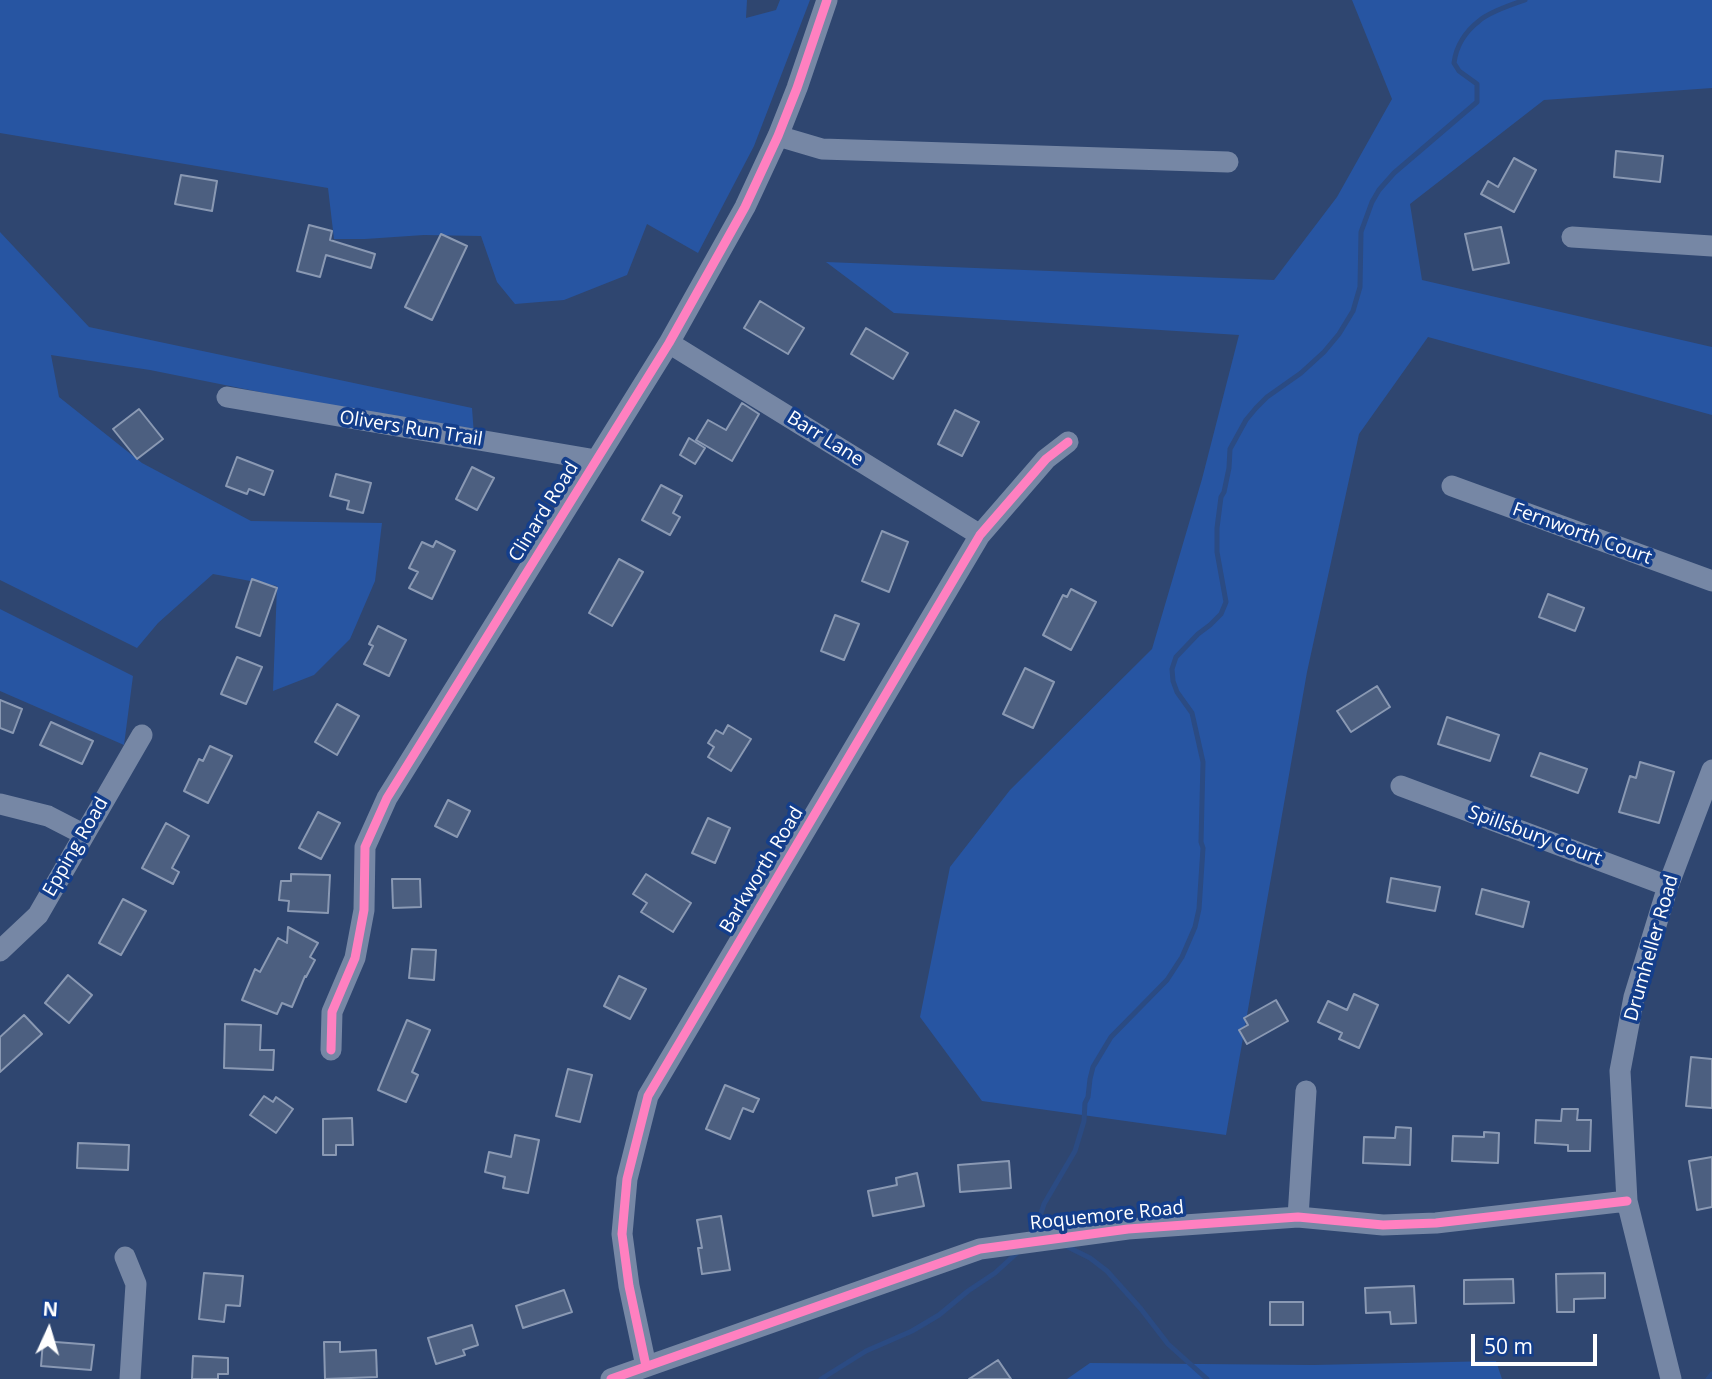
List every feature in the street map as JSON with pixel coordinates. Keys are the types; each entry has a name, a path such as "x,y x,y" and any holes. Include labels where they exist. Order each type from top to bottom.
{"street":[{"name":"Clinard Road","path":"331,1050 332,1012 355,958 364,910 365,847 387,798 669,343 745,207 778,136 827,0"},
{"path":"778,136 822,149 1228,162"},
{"path":"1572,237 1712,246"},
{"name":"Barr Lane","path":"669,343 980,535"},
{"name":"Olivers Run Trail","path":"227,397 596,460"},
{"name":"Barkworth Road","path":"646,1366 629,1286 622,1234 627,1179 648,1096 980,535 1046,459 1068,442"},
{"name":"Fernworth Court","path":"1452,486 1712,581"},
{"name":"Epping Road","path":"0,951 38,915 142,735"},
{"name":"Drumheller Road","path":"1671,1379 1627,1200 1620,1071 1634,997 1668,886 1712,770"},
{"name":"Spillsbury Court","path":"1401,786 1668,886"},
{"path":"0,804 48,816 83,834"},
{"path":"1298,1217 1306,1091"},
{"name":"Roquemore Road","path":"611,1379 980,1250 1128,1229 1298,1217 1383,1225 1436,1223 1627,1200"},
{"path":"125,1257 136,1284 130,1379"}],"shaded area":[{"path":"0,0 747,0 746,18 776,10 780,0 810,0 754,146 698,253 647,224 627,275 564,300 515,304 497,282 481,236 424,235 334,239 328,188 0,133"},
{"path":"1352,0 1712,0 1712,88 1544,100 1410,204 1422,280 1712,347 1712,415 1428,337 1359,434 1307,672 1226,1135 982,1101 920,1017 950,867 1010,790 1152,649 1202,479 1239,335 894,313 826,262 1274,280 1337,197 1392,99"},
{"path":"0,232 89,327 472,408 474,435 150,370 51,355 59,397 142,463 251,521 382,523 375,581 350,639 314,675 273,691 277,586 213,574 158,623 137,648 0,580"},
{"path":"0,609 133,676 124,745 0,691"},
{"path":"1496,1361 1502,1379 1067,1379 1090,1363 1313,1365"}],"building":[{"path":"1616,151 1663,156 1660,182 1614,177"},
{"path":"1514,158 1536,170 1514,212 1481,194 1488,181 1498,187"},
{"path":"181,175 217,181 212,211 175,204"},
{"path":"309,225 332,231 330,240 375,254 371,268 326,255 320,277 297,271"},
{"path":"1501,227 1509,263 1473,270 1465,234"},
{"path":"441,234 467,246 432,320 405,307"},
{"path":"760,301 804,328 788,354 744,328"},
{"path":"866,328 908,353 893,379 851,354"},
{"path":"742,403 759,414 732,461 696,440 708,420 726,430"},
{"path":"139,409 163,439 137,459 113,429"},
{"path":"955,410 979,422 962,456 938,444"},
{"path":"689,438 705,448 695,464 680,455"},
{"path":"237,457 273,471 264,495 249,489 247,494 226,486"},
{"path":"472,467 494,478 477,510 456,499"},
{"path":"336,474 371,483 363,513 347,509 349,501 330,496"},
{"path":"661,485 682,496 673,513 680,517 670,535 642,520"},
{"path":"882,531 908,542 889,592 862,581"},
{"path":"436,541 455,551 432,599 409,588 418,572 409,568 422,542 433,547"},
{"path":"619,559 643,572 612,626 589,613"},
{"path":"252,579 277,588 260,636 236,627"},
{"path":"1071,589 1096,602 1071,650 1043,635 1063,595 1067,597"},
{"path":"1548,594 1584,608 1575,631 1539,617"},
{"path":"835,615 859,624 844,660 821,651"},
{"path":"378,626 406,640 389,676 364,664 373,646 369,644"},
{"path":"237,657 262,667 246,704 221,694"},
{"path":"1025,668 1054,682 1033,728 1003,714"},
{"path":"1377,686 1390,707 1351,732 1337,711"},
{"path":"0,700 22,709 13,733 0,728"},
{"path":"337,704 359,716 337,755 315,742"},
{"path":"1447,717 1499,735 1490,761 1438,744"},
{"path":"51,722 93,741 82,764 40,745"},
{"path":"728,725 751,739 731,771 708,757 714,747 708,743 716,730 723,734"},
{"path":"210,746 232,756 208,803 184,791 199,759 203,761"},
{"path":"1540,753 1587,769 1578,793 1531,776"},
{"path":"1640,762 1674,772 1659,823 1619,812 1630,776 1636,778"},
{"path":"448,800 470,811 457,837 435,826"},
{"path":"318,812 340,823 321,859 299,848"},
{"path":"708,818 730,828 715,863 692,853"},
{"path":"166,823 189,836 172,868 179,872 173,884 142,868"},
{"path":"291,874 330,875 328,913 288,911 289,901 279,900 281,881 291,881"},
{"path":"646,874 691,903 673,932 641,912 647,903 633,894"},
{"path":"1391,878 1440,887 1435,911 1387,902"},
{"path":"392,879 420,879 421,907 393,908"},
{"path":"1482,889 1529,902 1523,927 1476,914"},
{"path":"123,899 146,911 121,955 99,943"},
{"path":"288,927 318,943 310,957 315,960 292,1007 282,1003 277,1014 242,1000 255,969 260,972 278,938 287,943"},
{"path":"412,949 436,950 434,980 409,978"},
{"path":"68,975 92,995 69,1023 45,1003"},
{"path":"619,976 646,989 630,1019 604,1006"},
{"path":"1354,994 1378,1005 1359,1048 1339,1039 1342,1033 1318,1022 1328,1001 1347,1010"},
{"path":"1276,1000 1288,1021 1247,1044 1239,1030 1248,1025 1244,1018"},
{"path":"24,1015 42,1034 0,1072 0,1037"},
{"path":"407,1020 430,1030 412,1072 418,1075 406,1102 378,1090"},
{"path":"225,1024 261,1025 260,1050 274,1050 273,1070 224,1068"},
{"path":"1691,1057 1712,1059 1712,1108 1686,1106"},
{"path":"568,1069 592,1075 580,1122 556,1116"},
{"path":"725,1085 759,1099 753,1112 743,1108 730,1139 706,1129"},
{"path":"264,1096 273,1102 276,1097 293,1109 276,1133 250,1115"},
{"path":"1562,1109 1578,1109 1577,1120 1591,1120 1590,1151 1568,1151 1568,1145 1535,1143 1536,1120 1561,1121"},
{"path":"352,1118 353,1145 336,1145 336,1155 323,1155 323,1119"},
{"path":"1396,1127 1411,1128 1410,1165 1363,1163 1364,1137 1395,1138"},
{"path":"1484,1132 1499,1133 1498,1163 1452,1161 1453,1136 1484,1137"},
{"path":"515,1135 539,1140 528,1193 503,1188 505,1177 485,1172 489,1152 511,1157"},
{"path":"78,1143 129,1145 128,1170 77,1168"},
{"path":"1712,1157 1712,1207 1697,1210 1689,1161"},
{"path":"1009,1161 1011,1188 960,1192 958,1165"},
{"path":"917,1173 924,1206 873,1216 868,1191 897,1185 896,1178"},
{"path":"721,1216 730,1270 702,1274 698,1248 702,1248 697,1220"},
{"path":"204,1273 243,1276 240,1306 226,1305 224,1322 199,1319"},
{"path":"1605,1273 1605,1298 1574,1299 1574,1312 1557,1312 1556,1274"},
{"path":"1513,1279 1514,1303 1464,1304 1464,1280"},
{"path":"1414,1286 1416,1323 1391,1324 1390,1312 1366,1313 1365,1288"},
{"path":"564,1290 572,1312 523,1328 516,1306"},
{"path":"1270,1302 1303,1302 1303,1325 1270,1325"},
{"path":"472,1325 478,1345 463,1350 465,1355 436,1364 428,1338"},
{"path":"43,1341 94,1345 91,1370 41,1366"},
{"path":"324,1342 340,1342 340,1352 376,1350 377,1377 325,1379"},
{"path":"193,1356 228,1358 228,1374 218,1374 218,1379 192,1379"},
{"path":"998,1360 1011,1379 969,1379"}],"waterway":[{"path":"1034,1235 1044,1204 1075,1151 1084,1121 1093,1067 1111,1037 1167,980 1182,957 1195,927 1199,909 1203,848 1203,762 1192,713 1177,692 1172,669 1176,657 1221,614 1226,602 1217,552 1217,528 1230,449 1256,408 1324,352 1353,311 1360,287 1361,232 1379,190 1394,173 1477,102 1477,84 1459,71 1454,63 1462,39 1483,18 1525,0"},
{"path":"1066,1246 1090,1258 1107,1271 1168,1344 1207,1379"},
{"path":"821,1379 866,1351 912,1331 939,1315 1018,1252"},
{"path":"1708,1379 1712,1374"}],"cycle path":[{"path":"331,1050 332,1012 355,958 364,910 365,847 387,798 669,343 745,207 778,136 827,0"},
{"path":"646,1366 629,1286 622,1234 627,1179 648,1096 980,535 1046,459 1068,442"},
{"path":"611,1379 980,1249 1128,1229 1298,1217 1383,1225 1436,1223 1627,1201"}]}
